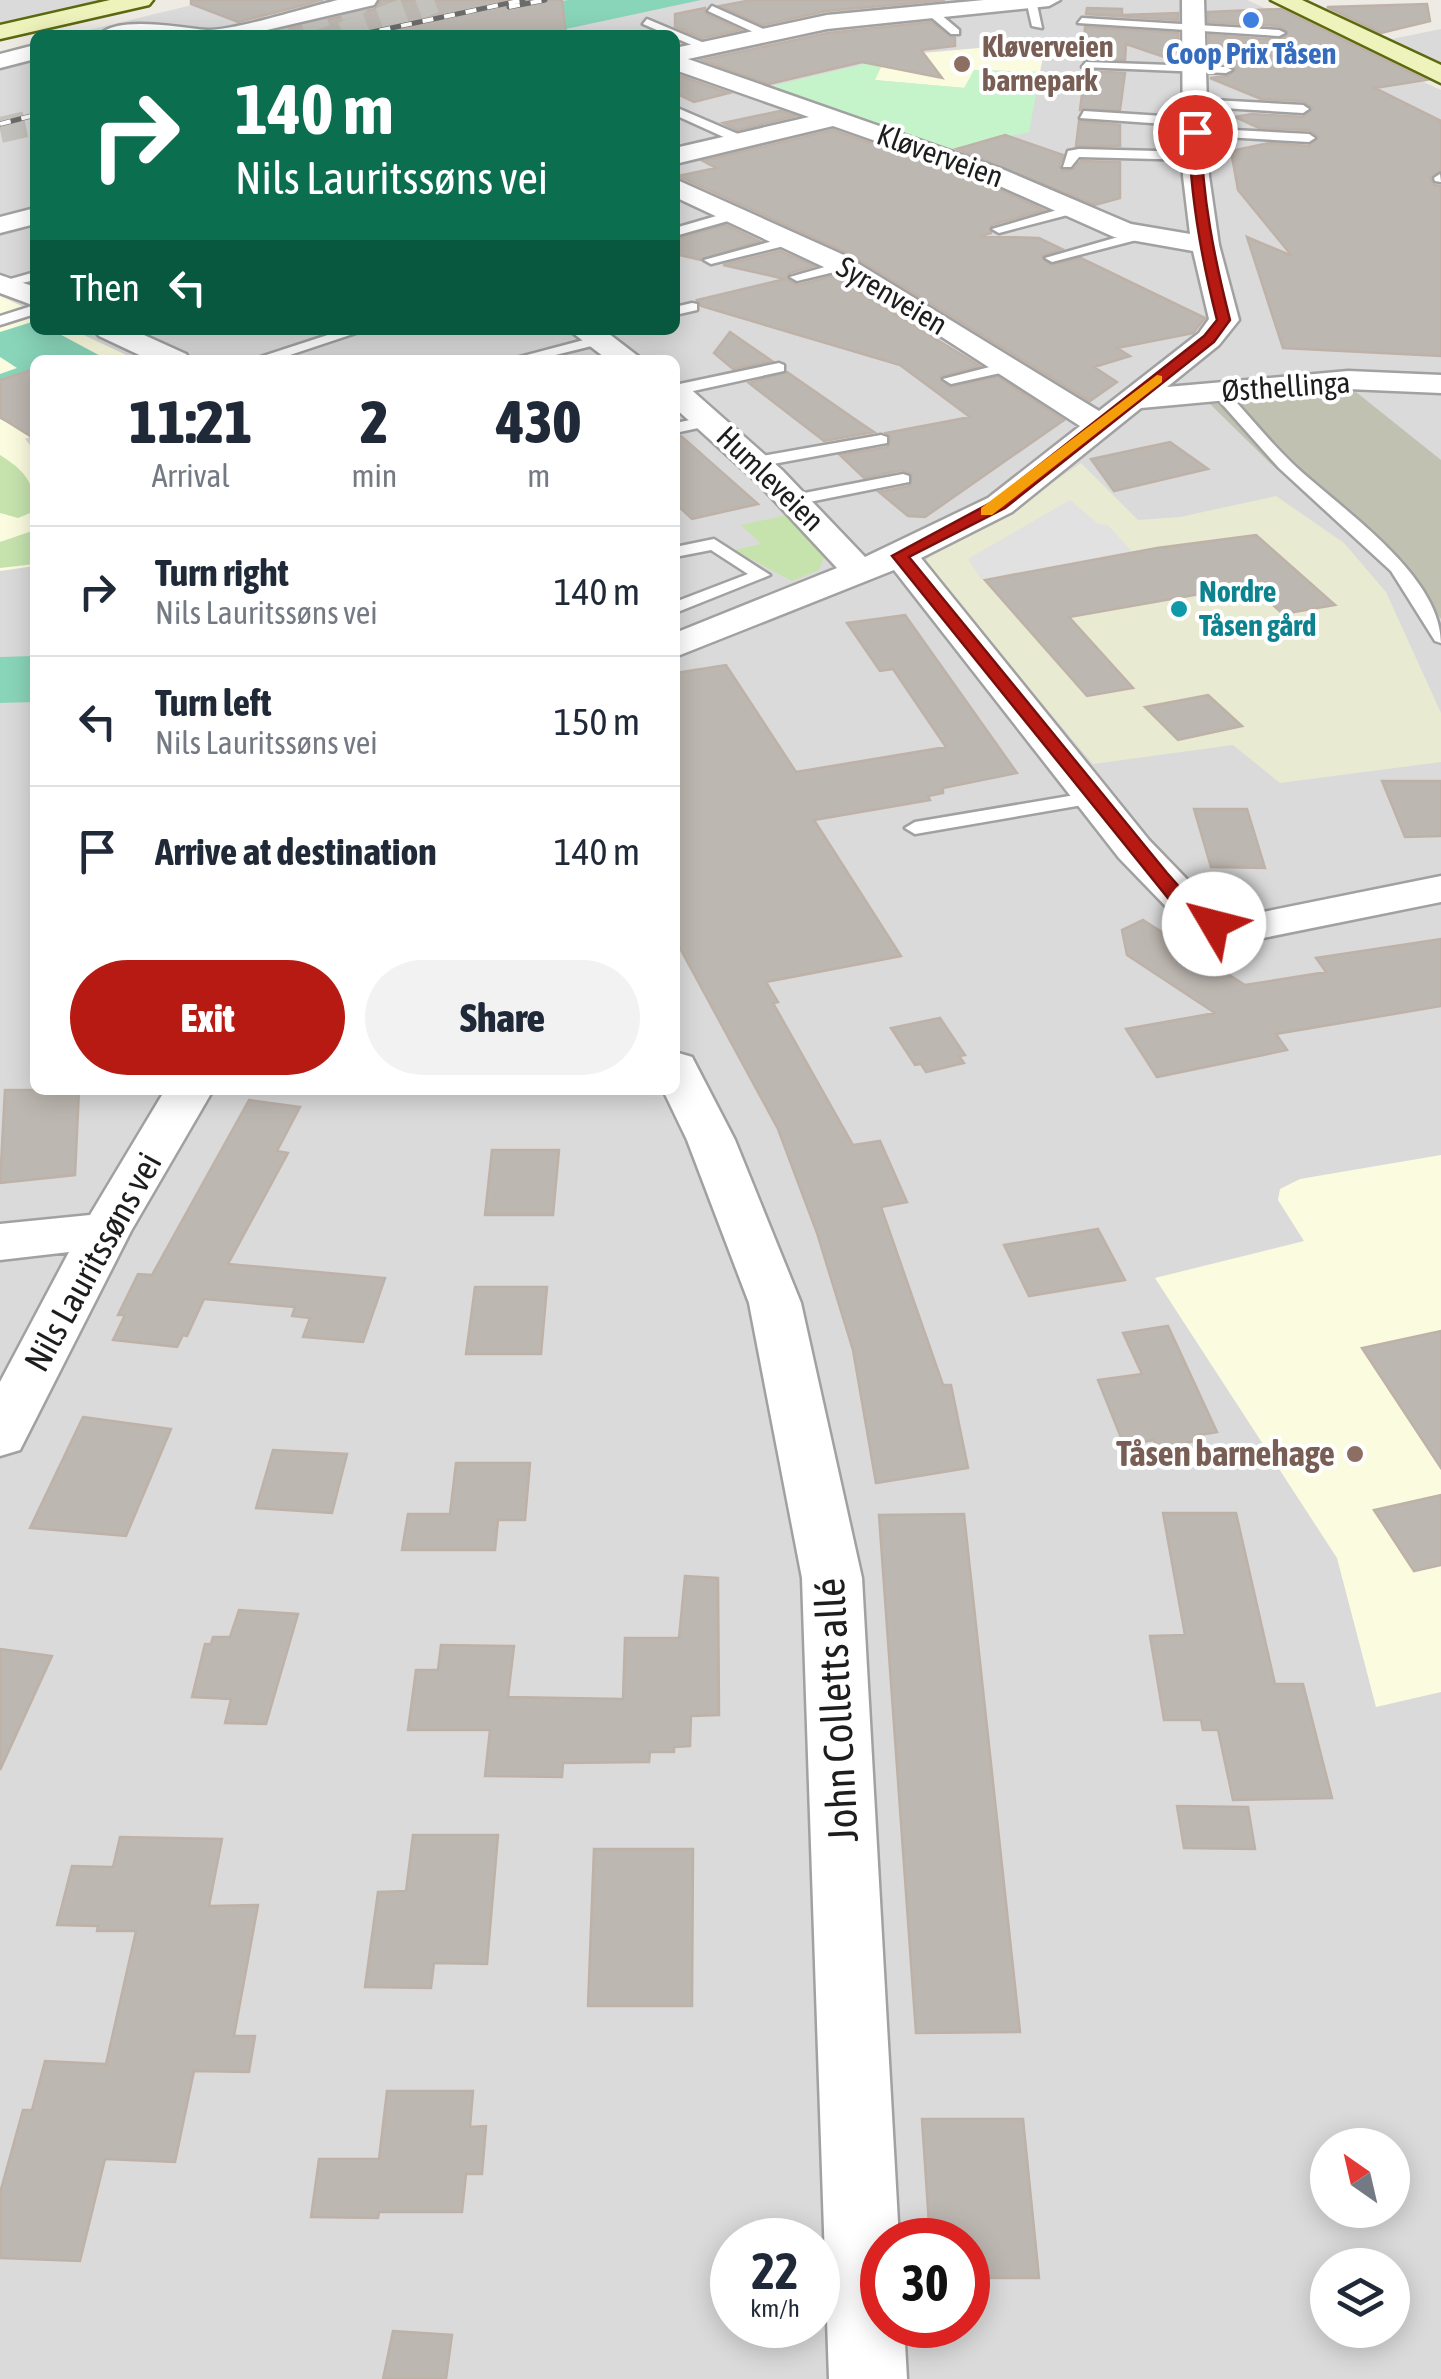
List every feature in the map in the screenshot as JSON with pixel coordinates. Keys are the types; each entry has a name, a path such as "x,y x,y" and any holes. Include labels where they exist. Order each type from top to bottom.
{"street":[{"path":"0,32 141,0"},
{"path":"238,30 366,0"},
{"path":"680,56 766,34 942,6 1049,0"},
{"path":"1284,0 1441,75"},
{"path":"680,644 900,556 1000,504 1209,339 1224,320 1204,245 1191,13"},
{"path":"0,61 30,53"},
{"name":"Kløverveien","path":"680,60 993,174 1139,235 1204,245"},
{"path":"680,155 836,118"},
{"name":"Syrenveien","path":"680,191 737,214 842,266 1098,424"},
{"path":"0,225 30,217"},
{"path":"3,284 30,295"},
{"path":"120,335 164,355"},
{"path":"595,335 621,355"},
{"name":"Østhellinga","path":"1131,400 1348,380 1441,384"},
{"name":"Humleveien","path":"680,395 756,462 858,570"},
{"path":"900,556 1183,904 1214,924 1256,927 1441,889"},
{"name":"John Colletts allé","path":"680,1077 711,1140 775,1302 832,1578 868,2379"},
{"name":"Nils Lauritssøns vei","path":"0,1435 106,1231 186,1095"},
{"path":"0,1242 106,1231"}],"lane":[{"path":"1032,1 1038,26"},
{"path":"942,6 955,32"},
{"path":"712,10 766,34"},
{"path":"1082,21 1191,13 1254,34 1278,33"},
{"path":"647,22 666,30"},
{"path":"680,36 706,47"},
{"path":"1086,65 1226,70"},
{"path":"1068,164 1072,154 1303,109"},
{"path":"680,114 741,140"},
{"path":"1084,115 1195,133 1310,138"},
{"path":"1078,142 1195,133"},
{"path":"998,229 1074,209"},
{"path":"680,231 737,214"},
{"path":"1052,258 1139,235"},
{"path":"710,260 791,240"},
{"path":"797,277 842,266"},
{"path":"3,284 30,277"},
{"path":"680,311 692,307"},
{"path":"0,321 30,311"},
{"path":"275,355 342,335"},
{"path":"530,355 586,335"},
{"path":"951,379 1008,367"},
{"path":"680,390 779,368"},
{"path":"1219,392 1286,465 1398,568 1441,638"},
{"path":"680,427 711,421"},
{"path":"756,462 881,440"},
{"path":"794,500 903,480"},
{"path":"680,551 714,544 761,575 680,606"},
{"path":"915,828 1093,798"}],"shaded area":[{"path":"0,0 115,0 0,26"},
{"path":"213,0 1247,0 1441,90 1441,2379 0,2379 0,52 30,44 30,335 680,335 680,30 89,30"},
{"path":"1441,29 1441,67 1394,45 1392,39"},
{"name":"Kløverveien barnepark","path":"1046,42 1040,72 974,70 965,88 874,80 885,59 900,55"},
{"path":"0,296 30,310 30,335 84,335 126,355 30,355 30,437 25,439 30,445 30,567 0,571"},
{"path":"1356,392 1441,460 1441,619 1408,573 1271,464 1210,404"},
{"name":"Nordre Tåsen gård","path":"1081,463 1138,520 1180,517 1276,496 1344,543 1386,592 1441,713 1441,762 1280,783 1233,745 1093,764 924,563 932,554 999,519"},
{"path":"1070,500 1097,523 1109,526 1133,553 981,579 968,559"},
{"name":"Tåsen barnehage","path":"1441,1155 1441,1692 1376,1707 1337,1558 1155,1278 1304,1241 1278,1200 1280,1189 1300,1179"}],"green space":[{"path":"568,0 701,0 561,30 431,30"},
{"path":"885,59 875,80 964,88 974,70 1040,72 1029,132 949,149 768,87"},
{"path":"30,323 30,335 61,335 99,355 30,355 30,416 8,423 0,419 0,374 17,368 0,357 0,332"},
{"path":"0,455 26,478 30,486 30,513 18,518 0,513"},
{"path":"791,514 817,542 824,558 819,570 792,581 734,550 761,544 741,525"},
{"path":"30,532 30,565 0,568 0,542"},
{"path":"30,656 30,702 0,703 0,657"}],"building":[{"path":"191,0 323,0 238,22 191,4"},
{"path":"381,0 562,0 565,30 282,30 375,9"},
{"path":"752,0 945,0 826,11 763,25 720,6"},
{"path":"1427,4 1430,21 1381,33 1327,7"},
{"path":"705,8 706,14 740,30 702,38 675,27 675,14"},
{"path":"1087,8 1122,9 1122,15 1178,13 1178,20 1086,14"},
{"path":"1281,9 1426,80 1375,88 1441,121 1441,171 1430,177 1434,185 1441,186 1441,356 1283,348 1247,237 1292,256 1238,190 1231,151 1269,143 1309,146 1319,137 1309,130 1259,128 1235,117 1303,117 1313,108 1303,101 1261,99 1210,78 1228,76 1236,69 1226,63 1210,63 1209,35 1279,40 1288,32 1279,26 1208,22 1208,12"},
{"path":"931,22 955,38 955,46 921,50 942,78 862,62 769,84 702,60 828,33"},
{"path":"1085,27 1178,33 1179,62 1126,44 1125,60 1083,60"},
{"path":"1085,71 1125,73 1120,110 1080,110"},
{"path":"680,76 729,93 694,102 680,95"},
{"path":"780,111 796,116 737,130 723,123"},
{"path":"1079,121 1120,125 1120,146 1076,146"},
{"path":"833,130 983,182 1044,210 991,225 991,233 980,236 1039,238 1062,249 1042,256 1050,265 1081,258 1205,318 1193,333 1117,348 1130,356 1094,367 1117,382 1090,401 848,253 680,177 716,168 703,161"},
{"path":"1005,135 1063,155 1059,166 1063,171 1074,169 1081,161 1120,162 1120,198 1095,205 957,149"},
{"path":"726,225 759,241 701,260 680,255 680,238"},
{"path":"780,251 814,266 789,273 788,280 798,285 833,276 980,366 940,377 949,387 998,377 1064,420 925,517 908,516 879,492 910,486 912,474 902,470 864,478 840,455 888,447 891,437 886,433 970,417 900,365 701,306 697,300 785,279 723,265"},
{"path":"730,332 772,361 733,369 714,353"},
{"path":"30,371 30,436 0,417 0,380"},
{"path":"787,372 874,432 824,441 749,383"},
{"path":"680,436 758,504 692,519 680,508"},
{"path":"1170,442 1208,469 1114,491 1091,459"},
{"path":"1256,535 1335,605 1283,614 1251,585 1069,617 1133,688 1087,696 985,580 1157,548"},
{"path":"905,615 1017,773 943,788 943,793 928,796 930,800 814,820 901,956 766,982 778,1002 773,1003 853,1145 880,1141 907,1202 881,1207 943,1385 951,1385 968,1468 876,1483 853,1350 817,1233 778,1129 680,948 680,672 726,665 796,772 946,747 893,669 880,671 847,623"},
{"path":"1208,695 1242,726 1178,740 1145,707"},
{"path":"1382,781 1441,781 1441,836 1405,837"},
{"path":"1194,809 1247,809 1265,868 1211,867"},
{"path":"1143,920 1245,985 1326,972 1316,958 1441,939 1441,1006 1276,1034 1287,1050 1157,1077 1126,1029 1215,1013 1127,955 1122,930"},
{"path":"940,1018 965,1055 959,1056 964,1063 926,1072 921,1064 915,1065 891,1028"},
{"path":"5,1090 30,1090 30,1095 79,1095 75,1175 0,1183"},
{"path":"249,1100 300,1107 277,1151 288,1153 228,1264 385,1278 363,1342 303,1337 310,1318 292,1316 295,1307 204,1299 187,1336 183,1335 177,1347 113,1340 125,1315 118,1315 138,1274 152,1275"},
{"path":"492,1150 559,1150 553,1215 485,1215"},
{"path":"1098,1229 1125,1280 1029,1296 1004,1245"},
{"path":"475,1287 547,1287 541,1354 466,1354"},
{"path":"1168,1326 1217,1432 1194,1436 1196,1441 1157,1447 1154,1440 1124,1445 1098,1380 1142,1374 1123,1333"},
{"path":"1441,1331 1441,1468 1362,1348"},
{"path":"83,1417 171,1429 126,1536 30,1528"},
{"path":"273,1450 347,1454 332,1513 256,1508"},
{"path":"456,1463 530,1463 525,1520 498,1520 495,1550 402,1550 408,1514 450,1514"},
{"path":"1441,1495 1441,1565 1414,1571 1374,1510"},
{"path":"1163,1513 1236,1513 1275,1684 1303,1684 1332,1798 1233,1800 1218,1730 1203,1730 1201,1720 1164,1720 1150,1636 1185,1635"},
{"path":"964,1514 1020,2032 916,2033 879,1515"},
{"path":"685,1576 718,1578 719,1715 691,1716 690,1746 674,1747 674,1752 650,1752 649,1762 563,1763 562,1777 485,1776 490,1730 408,1730 416,1670 438,1670 441,1645 514,1646 508,1697 623,1699 625,1638 679,1638"},
{"path":"239,1610 298,1614 266,1724 225,1723 231,1699 192,1697 205,1644 211,1644 213,1637 230,1637"},
{"path":"0,1649 52,1656 0,1770"},
{"path":"1177,1806 1248,1807 1255,1849 1184,1848"},
{"path":"413,1835 498,1835 487,1964 434,1963 431,1988 365,1987 378,1892 406,1891"},
{"path":"120,1837 222,1839 209,1906 258,1905 234,2036 255,2036 249,2072 194,2071 175,2162 105,2159 80,2261 0,2258 0,2193 23,2110 32,2110 45,2061 106,2064 136,1931 57,1925 72,1866 113,1867"},
{"path":"594,1849 693,1849 692,2006 588,2006"},
{"path":"387,2091 473,2091 470,2127 486,2126 482,2174 466,2174 462,2212 379,2212 378,2218 311,2217 319,2159 379,2159"},
{"path":"922,2119 1023,2119 1039,2278 990,2278 990,2218 929,2218"},
{"path":"393,2331 452,2335 446,2379 383,2379"}],"tunnel":[{"path":"277,30 362,0"},
{"path":"356,30 434,0"},
{"path":"0,130 30,123"}],"railway":[{"path":"382,30 523,0"},
{"path":"509,7 545,0"},
{"path":"0,124 30,116"}],"slow traffic":[{"path":"987,511 1157,379"}],"place":[{"name":"Coop Prix Tåsen","path":"1251,20"},
{"name":"Kløverveien barnepark","path":"962,64"},
{"name":"Nordre Tåsen gård","path":"1179,609"},
{"name":"Tåsen barnehage","path":"1355,1454"}],"route":[{"path":"1195,132 1204,245 1224,320 1209,339 1000,504 900,556 1183,904 1214,924"}]}
